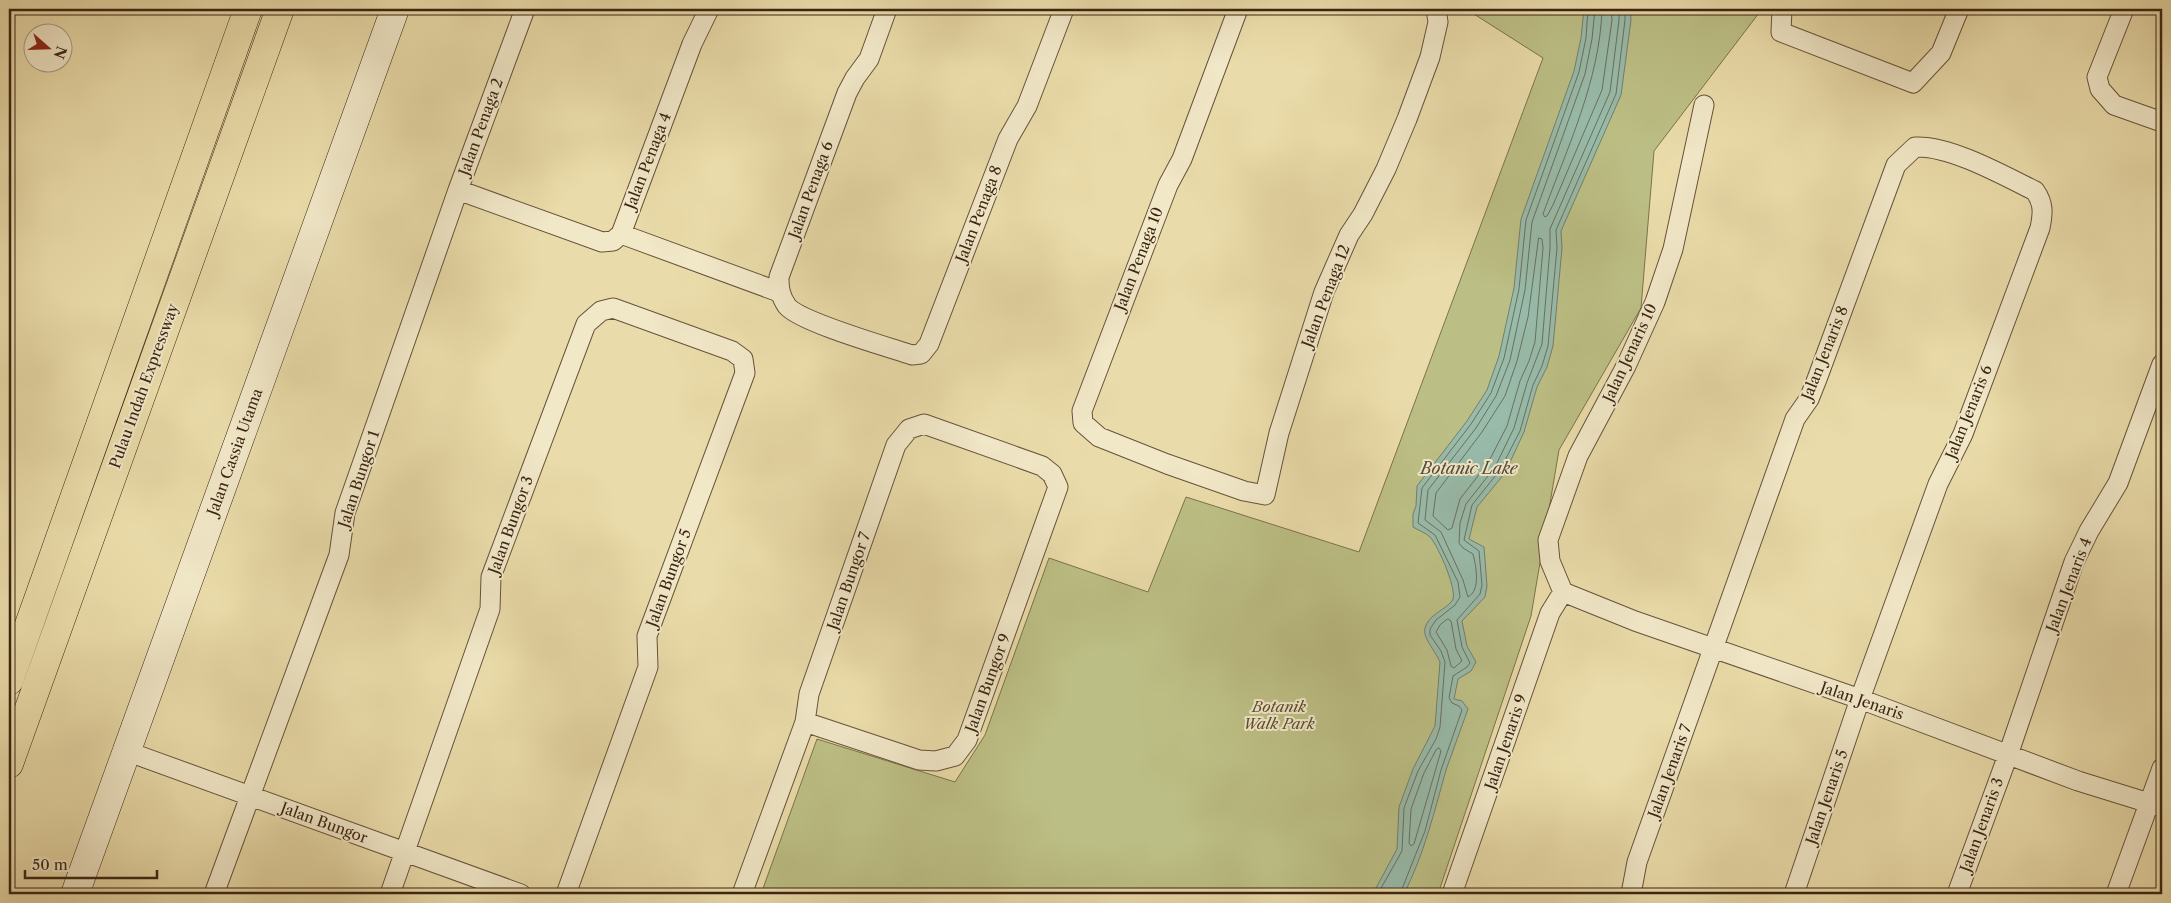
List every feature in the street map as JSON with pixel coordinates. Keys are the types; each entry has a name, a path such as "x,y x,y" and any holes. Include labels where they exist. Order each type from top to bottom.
{"main road":[{"name":"Pulau Indah Expressway","path":"9,681 248,9"},
{"name":"Pulau Indah Expressway","path":"9,764 280,9"}],"street":[{"name":"Jalan Cassia Utama","path":"75,894 395,9"},
{"name":"Jalan Penaga 2","path":"525,9 458,190 602,242 614,241 621,234"},
{"name":"Jalan Penaga 4","path":"621,234 692,44 709,9"},
{"name":"Jalan Penaga 6","path":"779,292 779,277 847,93 869,59 887,9"},
{"name":"Jalan Penaga 8","path":"779,292 788,307 804,318 912,355 921,354 929,344 1008,139 1027,106 1064,9"},
{"name":"Jalan Penaga 10","path":"1167,464 1100,437 1083,423 1082,412 1168,185 1182,159 1238,9"},
{"name":"Jalan Penaga 12","path":"1167,464 1244,491 1265,494 1279,433 1324,292 1349,235 1363,214 1386,169 1407,119 1430,57 1438,22 1436,9"},
{"path":"1782,9 1781,32 1913,83 1941,53 1959,9"},
{"path":"2124,9 2098,77 2100,89 2114,105 2162,122"},
{"name":"Jalan Jenaris 10","path":"1562,592 1550,561 1548,540 1578,456 1626,366 1655,302 1673,249 1704,105"},
{"name":"Jalan Jenaris 8","path":"1714,648 1795,419 1808,400 1817,379 1896,165 1914,147 1927,146 1972,161"},
{"name":"Jalan Jenaris 6","path":"1860,699 1938,484 1963,434 2040,228 2043,210 2040,199 2035,191 1972,161"},
{"name":"Jalan Bungor 1","path":"214,894 339,555 345,513 458,190"},
{"path":"621,234 779,292"},
{"name":"Jalan Bungor 3","path":"405,853 490,609 491,577 586,324 600,311 612,308 678,331"},
{"name":"Jalan Bungor 5","path":"566,894 648,667 647,636 745,372 742,359 732,351 678,331"},
{"name":"Jalan Jenaris 4","path":"2008,755 2074,562 2118,483 2162,364"},
{"name":"Jalan Bungor 7","path":"742,894 805,722 809,694 896,445 909,429 924,424 1042,466 1052,474 1058,487"},
{"name":"Jalan Bungor 9","path":"805,722 919,760 936,761 955,756 968,740 1058,487"},
{"name":"Jalan Jenaris","path":"1562,592 1635,621 1860,699 2078,781 2156,805"},
{"name":"Jalan Jenaris 9","path":"1452,894 1550,613 1562,592"},
{"name":"Jalan Jenaris 7","path":"1631,894 1637,862 1714,648"},
{"name":"Jalan Jenaris 5","path":"1794,894 1860,699"},
{"name":"Jalan Bungor","path":"126,751 521,894"},
{"name":"Jalan Jenaris 3","path":"1957,894 2008,755"},
{"path":"2116,894 2156,805 2162,768"},
{"path":"390,894 405,853"}],"green space":[{"name":"Botanik Walk Park","path":"1466,9 1762,9 1654,151 1641,308 1559,450 1531,616 1438,894 761,894 817,739 955,782 985,735 1049,558 1148,592 1186,497 1359,552 1543,58"}],"water":[{"name":"Botanic Lake","path":"1584,9 1630,9 1631,20 1621,95 1561,231 1562,248 1553,346 1547,367 1537,387 1524,432 1505,473 1477,507 1469,539 1484,547 1487,586 1485,597 1462,621 1467,646 1476,662 1471,671 1458,679 1454,699 1462,701 1468,709 1446,770 1423,849 1404,894 1365,894 1376,888 1397,849 1399,807 1413,769 1435,726 1440,662 1427,640 1425,628 1433,616 1452,601 1453,596 1453,589 1447,569 1434,542 1413,527 1417,486 1467,421 1487,390 1499,356 1514,288 1521,219 1574,71 1581,38"}]}
